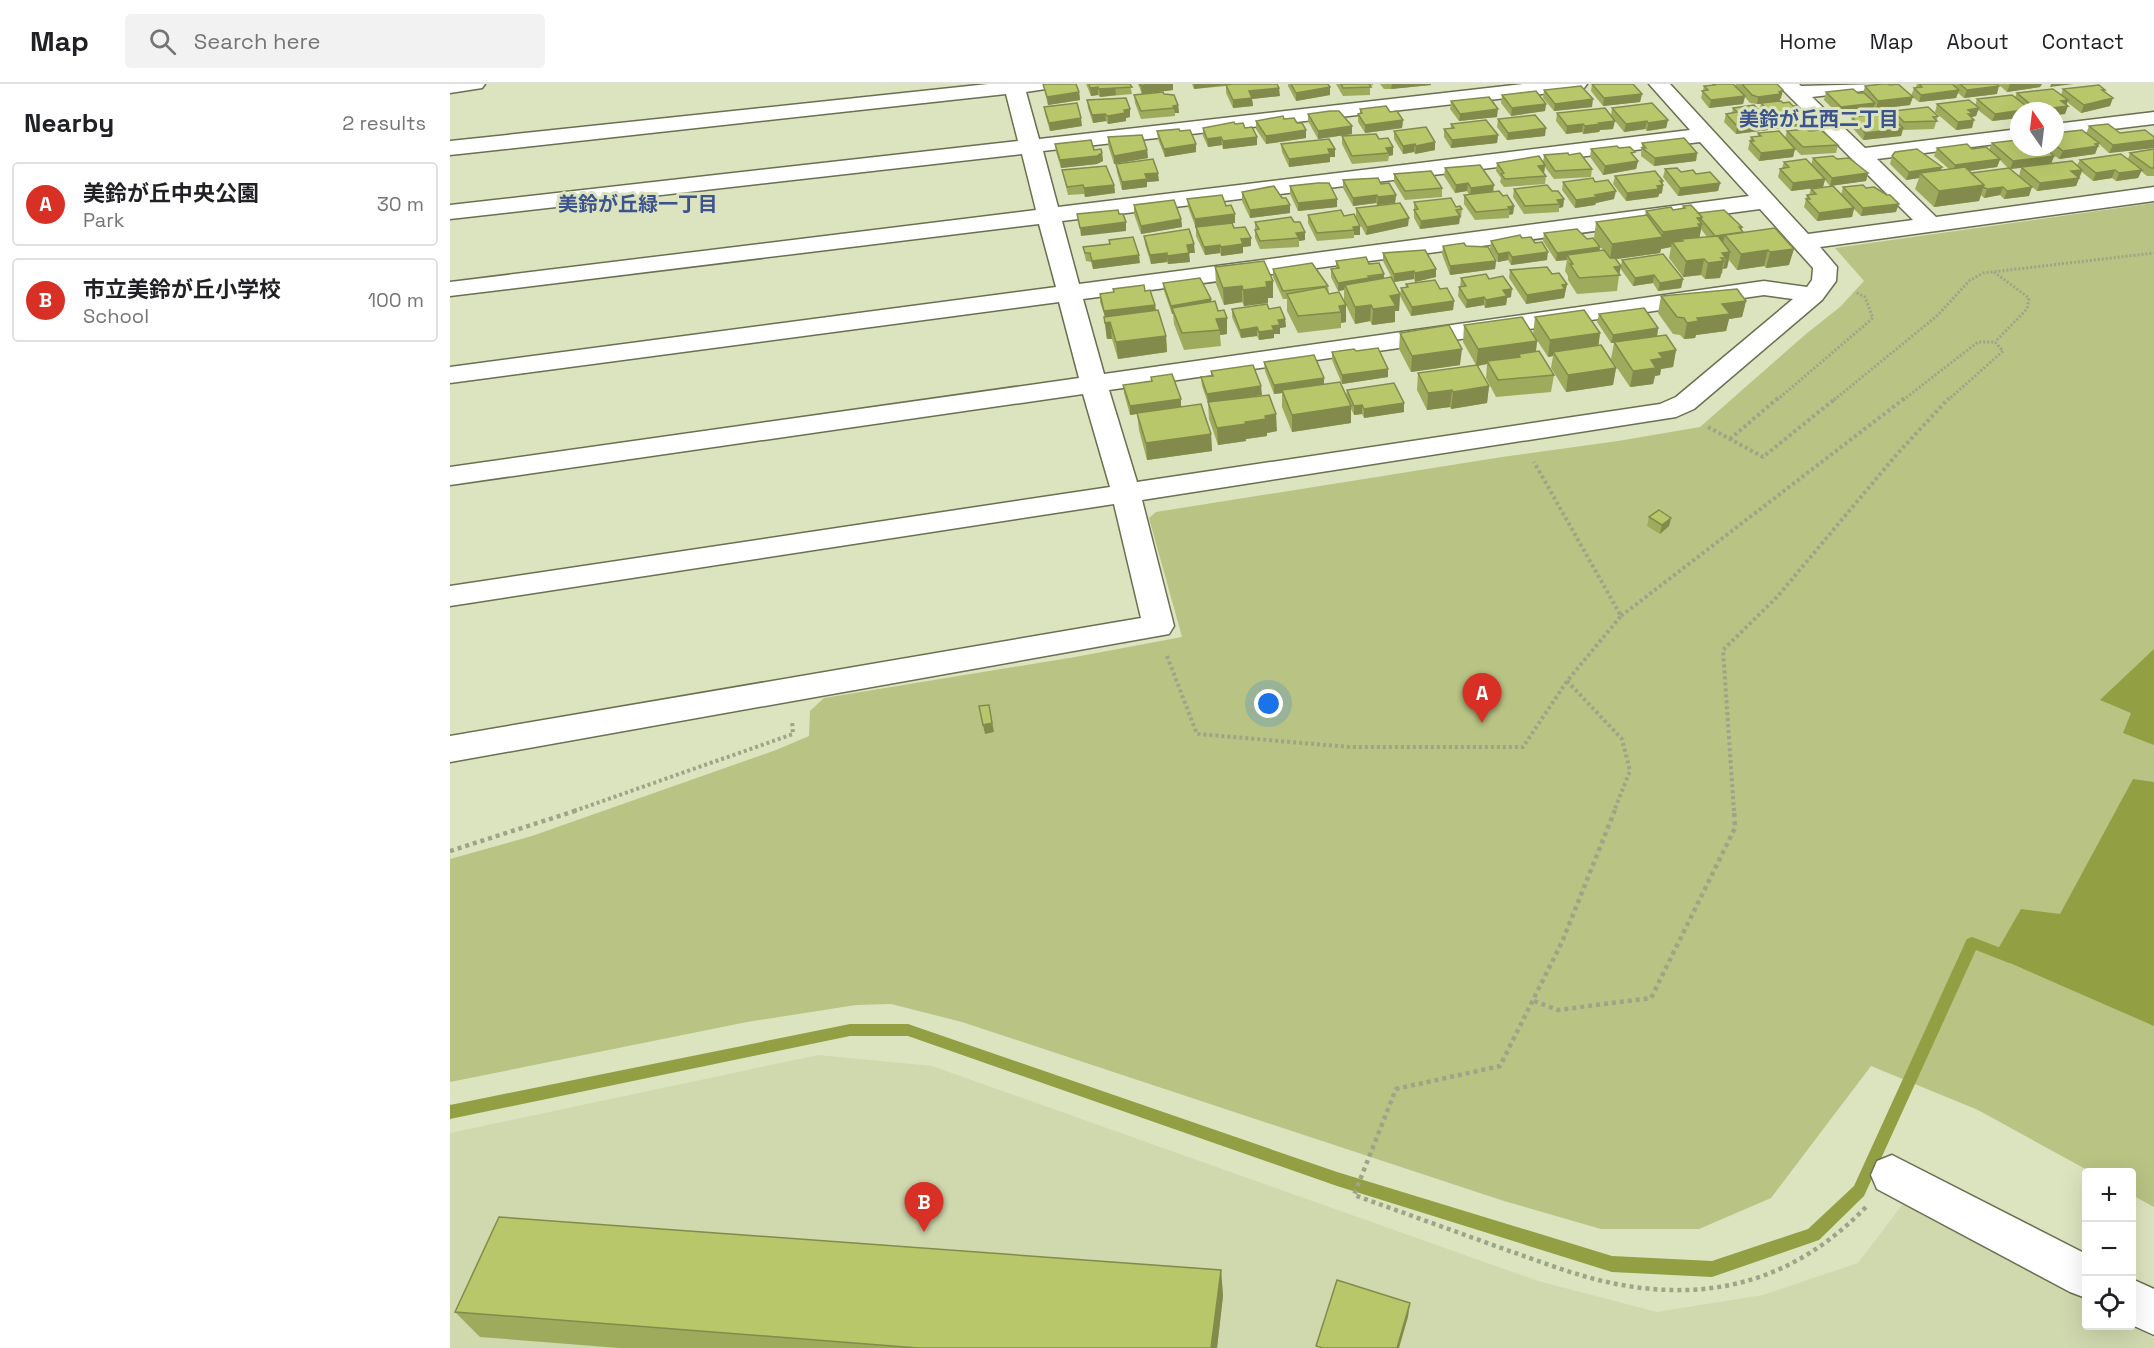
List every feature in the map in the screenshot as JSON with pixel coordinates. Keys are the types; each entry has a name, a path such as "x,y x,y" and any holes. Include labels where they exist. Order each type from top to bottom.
{"street":[{"path":"450,87 475,84"},
{"path":"450,148 1045,84"},
{"path":"450,212 1577,84"},
{"path":"450,596 1666,411 1685,403 1813,295 1824,281 1825,267 1659,84"},
{"path":"1791,89 1871,84"},
{"path":"450,749 1158,626 1126,494 1093,382 1014,86"},
{"path":"1791,89 1930,224"},
{"path":"2064,129 2154,118"},
{"path":"450,289 1705,135"},
{"path":"1859,154 2010,136"},
{"path":"1802,242 2154,194"},
{"path":"450,375 1765,201"},
{"path":"450,476 1093,382 1764,288 1813,295"},
{"path":"1892,1175 2084,1276"},
{"path":"2136,1303 2154,1313"}],"path":[{"path":"1699,422 1763,457 1938,315 1969,281 1983,273 2154,253"},
{"path":"1158,626 1164,649 1197,734 1350,747 1523,747 1567,681 1621,616 1978,342 1995,342 2027,309 2029,298 1993,271"},
{"path":"1730,439 1873,318 1865,297 1852,291"},
{"path":"1534,1001 1558,1010 1651,998 1735,828 1723,650 1747,629 1815,556 1923,424 2003,351 1995,342"},
{"path":"1533,460 1621,616"},
{"path":"1567,681 1622,739 1630,771 1562,942 1500,1066 1396,1089 1354,1195 1564,1270 1623,1285 1675,1290 1734,1285 1771,1274 1820,1250 1854,1222 1892,1175"},
{"path":"450,851 517,831 793,734 791,690"}],"shaded area":[{"path":"2154,203 2154,1207 2136,1197 2136,1168 2084,1168 1978,1110 1871,1066 1771,1198 1699,1229 1601,1229 1504,1201 962,1022 891,1004 856,1005 747,1022 450,1082 450,859 532,836 776,750 809,736 810,711 824,698 1182,637 1149,518 1156,512 1700,427 1840,307 1864,281 1835,248"},
{"path":"2154,649 2154,745 2123,733 2131,713 2100,700"},
{"path":"2133,779 2154,782 2154,1026 1994,956 2021,909 2060,914"},
{"path":"818,1055 932,1066 1538,1281 1657,1312 1763,1295 1858,1263 1906,1200 2082,1298 2082,1330 2136,1330 2136,1327 2154,1338 2154,1348 450,1348 450,1133"}],"building":[{"path":"1043,84 1076,84 1079,92 1047,97"},
{"path":"1089,84 1130,84 1132,87 1099,89 1098,87 1090,88"},
{"path":"1277,84 1279,88 1249,91 1252,98 1233,100 1226,85"},
{"path":"1291,84 1328,84 1330,87 1296,93"},
{"path":"1341,84 1369,84 1371,87 1343,88"},
{"path":"1592,84 1633,84 1642,94 1604,98"},
{"path":"1733,84 1745,96 1711,100 1702,91 1708,90 1704,86"},
{"path":"1742,84 1777,84 1783,90 1779,92 1781,94 1758,97 1752,95"},
{"path":"1898,84 1913,97 1878,101 1865,86"},
{"path":"1919,84 1952,84 1959,90 1921,95 1914,88 1922,87"},
{"path":"1960,84 1997,84 1999,86 1967,90"},
{"path":"2099,85 2113,98 2084,105 2063,89"},
{"path":"1581,86 1593,99 1555,104 1544,90"},
{"path":"1853,89 1858,93 1864,93 1875,103 1841,107 1826,92"},
{"path":"2053,89 2068,100 2028,102 2017,93"},
{"path":"1536,91 1546,104 1512,108 1502,95"},
{"path":"1163,92 1174,95 1178,105 1173,106 1174,108 1141,111 1134,95"},
{"path":"2012,95 2021,102 2010,102 2010,112 1995,114 1977,99"},
{"path":"1489,97 1498,109 1460,114 1451,101"},
{"path":"1126,98 1130,109 1124,110 1125,113 1108,116 1105,114 1092,115 1087,100"},
{"path":"1969,100 1979,108 1968,110 1973,114 1968,114 1974,120 1958,122 1937,104"},
{"path":"1781,101 1797,106 1809,117 1778,121 1761,103"},
{"path":"1077,103 1081,118 1049,123 1044,107"},
{"path":"1652,103 1668,120 1626,124 1612,108"},
{"path":"1754,105 1770,122 1737,126 1726,114 1737,112 1733,108"},
{"path":"1386,106 1390,112 1397,111 1403,120 1365,125 1358,114 1362,113 1360,109"},
{"path":"1928,107 1938,116 1933,117 1937,121 1904,122 1893,111"},
{"path":"1605,108 1615,121 1585,126 1583,124 1567,126 1557,113"},
{"path":"1883,110 1903,128 1865,133 1852,117 1869,115 1866,112"},
{"path":"1339,111 1352,126 1318,131 1308,114"},
{"path":"1535,115 1546,128 1508,133 1498,119"},
{"path":"1283,116 1284,119 1294,118 1297,123 1302,123 1306,130 1266,136 1256,121"},
{"path":"1486,120 1498,135 1452,140 1444,129 1454,128 1451,124"},
{"path":"1234,122 1235,124 1243,123 1245,128 1252,127 1257,137 1223,141 1221,137 1207,139 1203,128"},
{"path":"2108,124 2120,133 2145,130 2154,137 2154,140 2113,145 2089,126"},
{"path":"1426,127 1435,142 1416,146 1415,144 1403,146 1394,131"},
{"path":"1179,129 1180,131 1190,130 1196,144 1164,149 1157,131"},
{"path":"1821,130 1838,145 1803,147 1787,131"},
{"path":"2082,130 2099,143 2095,144 2098,146 2064,151 2064,132"},
{"path":"1779,131 1795,149 1761,153 1750,141 1754,141 1751,137 1761,136 1758,133"},
{"path":"1376,134 1379,139 1388,138 1393,147 1386,148 1389,153 1352,156 1342,136"},
{"path":"1142,135 1147,150 1114,156 1108,137"},
{"path":"1684,138 1697,153 1655,158 1642,148 1646,148 1642,143"},
{"path":"1329,139 1335,149 1328,149 1330,154 1289,159 1281,144"},
{"path":"1091,140 1094,150 1101,149 1102,153 1097,156 1060,160 1055,144"},
{"path":"2010,141 2010,156 2054,156 2013,161 1992,143"},
{"path":"1967,144 1972,149 1986,147 2000,159 1955,165 1937,148"},
{"path":"1617,146 1619,148 1630,147 1635,152 1631,153 1638,161 1605,166 1591,149"},
{"path":"1917,149 1942,167 1909,172 1892,156 1895,152"},
{"path":"2154,149 2154,168 2130,153"},
{"path":"1568,153 1569,155 1580,153 1592,169 1555,171 1544,155"},
{"path":"2121,154 2142,170 2096,173 2080,160"},
{"path":"1539,156 1545,165 1538,166 1546,176 1505,179 1497,163"},
{"path":"1833,156 1837,159 1849,158 1868,173 1832,178 1813,158"},
{"path":"1153,159 1158,173 1145,174 1147,179 1122,182 1116,164"},
{"path":"1806,159 1825,179 1793,183 1780,169 1789,167 1784,162"},
{"path":"2072,161 2082,170 2071,171 2079,178 2040,183 2021,167"},
{"path":"1480,165 1494,185 1471,188 1468,183 1456,185 1445,168"},
{"path":"1106,166 1114,185 1067,187 1062,170"},
{"path":"1965,167 1984,185 1939,191 1920,173"},
{"path":"1677,168 1681,172 1693,170 1696,174 1710,172 1720,183 1680,188 1665,169"},
{"path":"2009,168 2032,187 2007,191 2003,187 1987,189 1971,173"},
{"path":"1431,171 1442,188 1405,191 1394,174"},
{"path":"1655,171 1663,181 1660,181 1663,185 1657,186 1659,189 1627,193 1615,176"},
{"path":"1378,178 1381,184 1389,183 1396,195 1353,198 1343,180"},
{"path":"1593,178 1595,182 1608,180 1616,191 1576,200 1563,182"},
{"path":"1329,183 1337,199 1298,203 1290,186"},
{"path":"1547,185 1552,191 1558,191 1564,199 1557,200 1560,204 1525,206 1514,189"},
{"path":"1863,185 1866,188 1874,187 1890,195 1899,204 1863,208 1843,187"},
{"path":"1274,186 1290,205 1250,210 1242,192"},
{"path":"1833,186 1854,208 1819,213 1806,199 1810,199 1807,195 1816,194 1811,189"},
{"path":"1499,191 1503,196 1507,195 1514,206 1508,207 1510,209 1476,212 1464,195"},
{"path":"1222,195 1226,206 1231,205 1235,214 1195,219 1187,199"},
{"path":"1451,198 1456,207 1460,206 1462,209 1456,210 1460,216 1421,221 1414,210 1418,209 1414,202"},
{"path":"1174,200 1181,219 1141,226 1134,205"},
{"path":"1400,203 1409,218 1367,227 1356,208"},
{"path":"1691,205 1702,217 1697,218 1702,224 1698,224 1700,227 1663,232 1646,211 1671,207 1673,210"},
{"path":"1118,210 1119,214 1123,214 1126,222 1080,228 1077,214"},
{"path":"1341,210 1344,216 1354,214 1360,226 1353,227 1354,230 1317,233 1308,215"},
{"path":"1724,210 1742,227 1739,227 1743,232 1715,236 1698,213"},
{"path":"1647,215 1663,237 1612,244 1596,222"},
{"path":"1291,217 1294,222 1300,222 1305,232 1296,233 1299,238 1260,241 1255,230 1259,229 1255,222"},
{"path":"1232,223 1234,228 1245,227 1251,238 1241,239 1243,244 1204,247 1196,227"},
{"path":"1775,228 1794,249 1741,254 1725,235"},
{"path":"1189,229 1194,244 1187,245 1189,253 1167,256 1167,253 1150,255 1144,236"},
{"path":"1577,229 1587,239 1593,238 1600,247 1557,253 1544,233"},
{"path":"1520,235 1522,238 1531,237 1535,243 1542,242 1548,252 1512,257 1509,252 1498,254 1491,241"},
{"path":"1718,236 1730,252 1722,253 1726,258 1721,258 1724,261 1708,263 1704,259 1686,261 1672,242 1683,241 1681,239"},
{"path":"1133,237 1139,255 1092,261 1090,253 1085,253 1083,247 1110,244 1109,240"},
{"path":"1464,243 1466,246 1488,247 1496,261 1450,266 1443,246"},
{"path":"1425,250 1436,269 1415,273 1414,271 1394,274 1383,253"},
{"path":"1604,250 1621,266 1614,267 1620,275 1579,278 1567,255"},
{"path":"1663,254 1683,279 1660,283 1654,275 1635,278 1622,260"},
{"path":"1366,257 1369,264 1379,263 1384,274 1338,283 1331,269 1339,268 1336,261"},
{"path":"1264,261 1273,281 1266,282 1267,287 1243,290 1242,286 1223,288 1215,267"},
{"path":"1312,263 1328,286 1283,291 1273,269"},
{"path":"1547,267 1552,274 1559,273 1567,284 1562,285 1565,289 1527,295 1510,270"},
{"path":"1486,274 1489,279 1503,276 1512,289 1503,290 1507,296 1486,300 1484,297 1467,300 1459,287 1466,286 1461,278"},
{"path":"1391,277 1400,294 1390,296 1396,306 1373,309 1371,305 1355,307 1345,285"},
{"path":"1200,278 1211,299 1171,306 1163,283"},
{"path":"1435,280 1440,289 1447,288 1454,301 1412,307 1401,288 1408,287 1406,284"},
{"path":"1144,285 1145,291 1150,290 1155,305 1104,311 1100,294 1114,292 1113,289"},
{"path":"1325,287 1329,294 1339,292 1346,305 1339,306 1341,312 1298,316 1287,294"},
{"path":"1737,289 1746,301 1722,304 1730,314 1697,318 1699,321 1687,323 1684,318 1677,317 1661,296"},
{"path":"1215,301 1218,311 1224,310 1227,318 1216,319 1220,330 1182,333 1172,308"},
{"path":"1267,304 1269,309 1280,307 1285,319 1278,320 1280,325 1272,326 1274,330 1259,332 1257,327 1240,330 1232,309"},
{"path":"1644,308 1658,328 1613,335 1599,314"},
{"path":"1158,310 1166,336 1116,342 1110,322 1105,323 1104,317"},
{"path":"1584,310 1600,333 1550,340 1535,317"},
{"path":"1522,317 1537,341 1478,349 1464,325"},
{"path":"1449,325 1462,349 1412,356 1400,333"},
{"path":"1666,335 1676,350 1659,353 1663,358 1651,360 1656,368 1633,371 1614,342"},
{"path":"1601,345 1616,368 1568,375 1553,352"},
{"path":"1378,348 1388,369 1342,375 1332,352 1354,349 1356,351"},
{"path":"1539,351 1554,375 1498,380 1487,361 1520,357 1519,354"},
{"path":"1314,355 1324,378 1274,385 1264,362"},
{"path":"1253,365 1261,386 1207,394 1201,377 1213,376 1211,371"},
{"path":"1477,365 1489,386 1453,392 1452,390 1428,393 1418,373"},
{"path":"1172,374 1181,399 1130,406 1123,385 1152,381 1151,377"},
{"path":"1340,382 1351,406 1292,415 1282,390"},
{"path":"1394,383 1404,403 1364,409 1362,405 1354,406 1347,390"},
{"path":"1269,395 1276,414 1265,416 1266,419 1245,422 1246,424 1217,428 1208,402"},
{"path":"1201,404 1211,434 1146,443 1137,413"},
{"path":"1659,510 1671,518 1662,525 1649,517"},
{"path":"989,705 992,723 983,725 979,706"},
{"path":"499,1217 1221,1270 1211,1348 918,1348 455,1312"},
{"path":"1337,1280 1410,1303 1397,1348 1323,1348 1316,1346"}],"waterway":[{"path":"450,1112 850,1030 908,1030 1337,1179 1612,1264 1712,1269 1813,1235 1859,1191 1972,943 2009,957"}],"place":[{"name":"美鈴が丘中央公園","path":"1482,723"},
{"name":"市立美鈴が丘小学校","path":"924,1232"}],"district":[{"name":"美鈴が丘西二丁目","path":"1819,119"},
{"name":"美鈴が丘緑一丁目","path":"638,204"}]}
